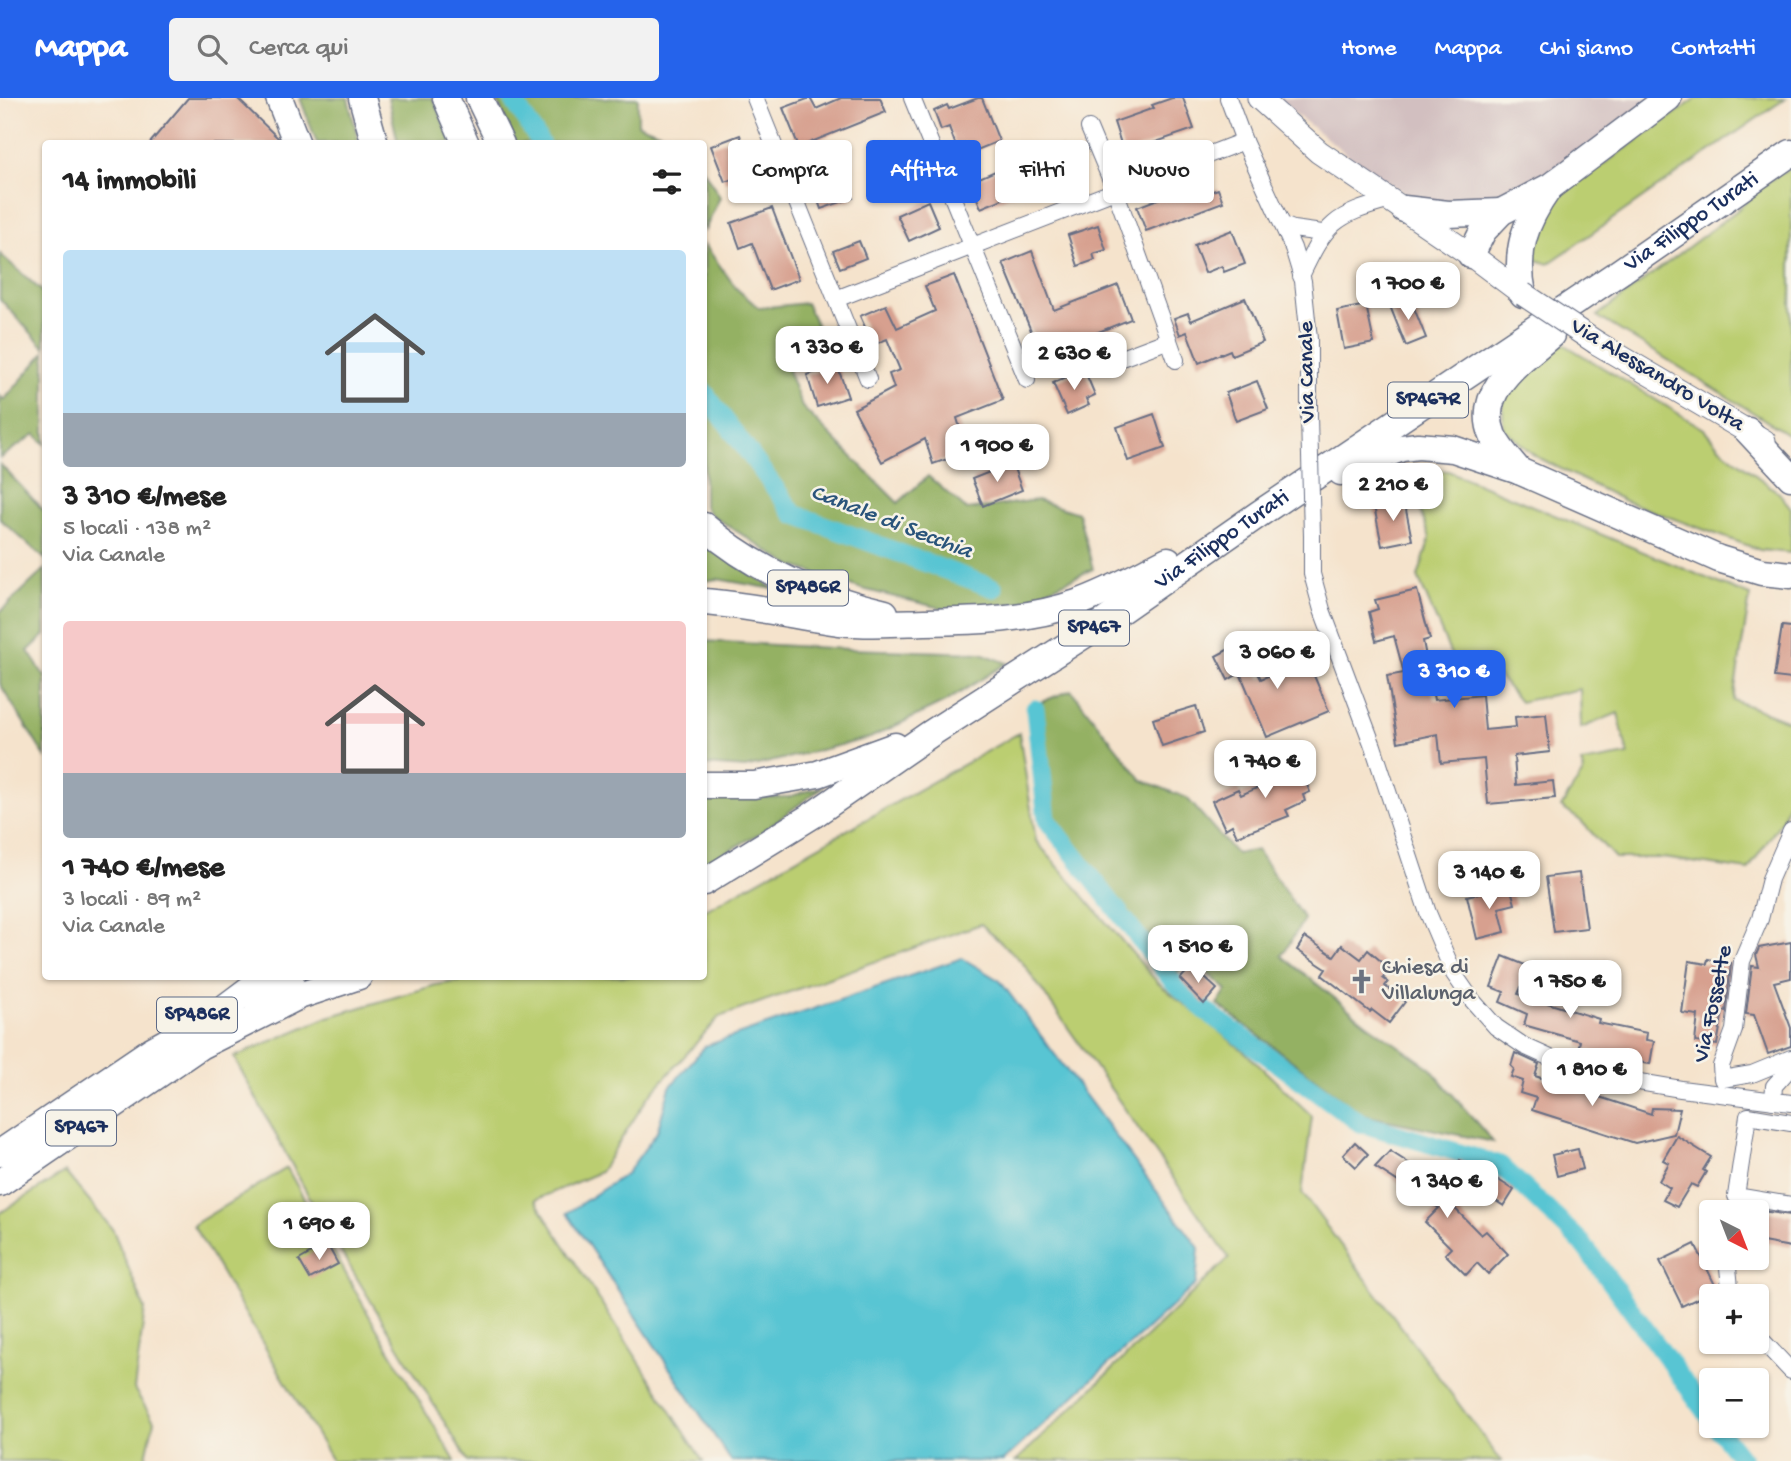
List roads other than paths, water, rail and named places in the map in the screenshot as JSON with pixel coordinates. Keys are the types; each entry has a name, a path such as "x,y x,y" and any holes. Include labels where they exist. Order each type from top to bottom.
{"main road":[{"path":"279,98 295,140"},
{"path":"362,98 374,140"},
{"path":"446,98 464,140"},
{"path":"480,98 499,140"},
{"path":"1259,98 1319,152 1471,255 1523,294"},
{"path":"1471,255 1483,231 1501,212 1551,186 1668,98"},
{"name":"Via Filippo Turati","path":"930,734 1101,624 1256,515 1602,284 1791,153"},
{"path":"1471,255 1506,235 1532,212 1551,186"},
{"path":"1397,205 1448,214 1501,212"},
{"path":"1523,294 1519,273 1520,257 1532,212"},
{"path":"1519,471 1493,435 1490,423 1491,400 1499,383 1509,372 1575,313 1602,284"},
{"name":"Via Alessandro Volta","path":"1523,294 1597,343 1791,458"},
{"path":"1748,431 1791,477"},
{"path":"707,602 884,626 970,622 1034,615 1077,603 1120,586 1309,486 1402,448 1419,446 1453,449 1519,471 1719,559 1743,567 1787,574"},
{"name":"SP486R","path":"707,529 719,540 756,563 816,592 835,600 925,622"},
{"path":"707,785 754,785 818,774 930,734"},
{"name":"SP467","path":"707,880 813,815 930,734"},
{"name":"SP486R","path":"157,1062 201,1012 235,980"},
{"path":"157,1062 262,980"},
{"name":"SP486R","path":"200,1046 285,980"},
{"name":"SP467","path":"0,1153 157,1062 200,1046 299,996 347,980"},
{"name":"SP467","path":"0,1183 157,1062"}],"street":[{"path":"755,98 868,379"},
{"path":"912,98 1027,380"},
{"name":"Via Canale","path":"1228,98 1244,141 1283,225 1301,276 1309,339 1312,574 1322,610 1373,746 1428,913 1454,974 1496,1027 1524,1046 1557,1061 1615,1078 1791,1103"},
{"path":"1089,128 1103,161"},
{"path":"1214,152 1244,141"},
{"path":"836,299 1103,195"},
{"path":"1120,203 1176,360"},
{"path":"1301,276 1322,233 1345,215 1360,208 1397,205"},
{"path":"1283,225 1322,233"},
{"path":"1108,363 1168,340"},
{"name":"Via Fossette","path":"1791,831 1770,879 1760,919 1742,961 1734,1030 1721,1066 1722,1079 1752,1074 1791,1058"},
{"path":"1773,1101 1774,1086 1791,1067"},
{"path":"1735,1200 1753,1099"},
{"path":"1748,1116 1791,1123"},
{"path":"1736,1196 1791,1205"},
{"path":"1769,1348 1791,1371"}],"water":[{"path":"962,958 1000,981 1199,1248 1196,1284 1003,1461 731,1461 567,1213 627,1173 657,1132 670,1087 705,1046"}],"waterway":[{"name":"Canale di Secchia","path":"512,98 538,140"},
{"name":"Canale di Secchia","path":"707,396 794,514 994,588"},
{"name":"Canale di Secchia","path":"1035,709 1047,820 1170,978 1206,1011 1360,1123 1500,1165 1582,1243 1699,1402"},
{"name":"Canale di Secchia","path":"1725,1438 1743,1461"}],"place":[{"name":"Chiesa di Villalunga","path":"1362,981"}]}
